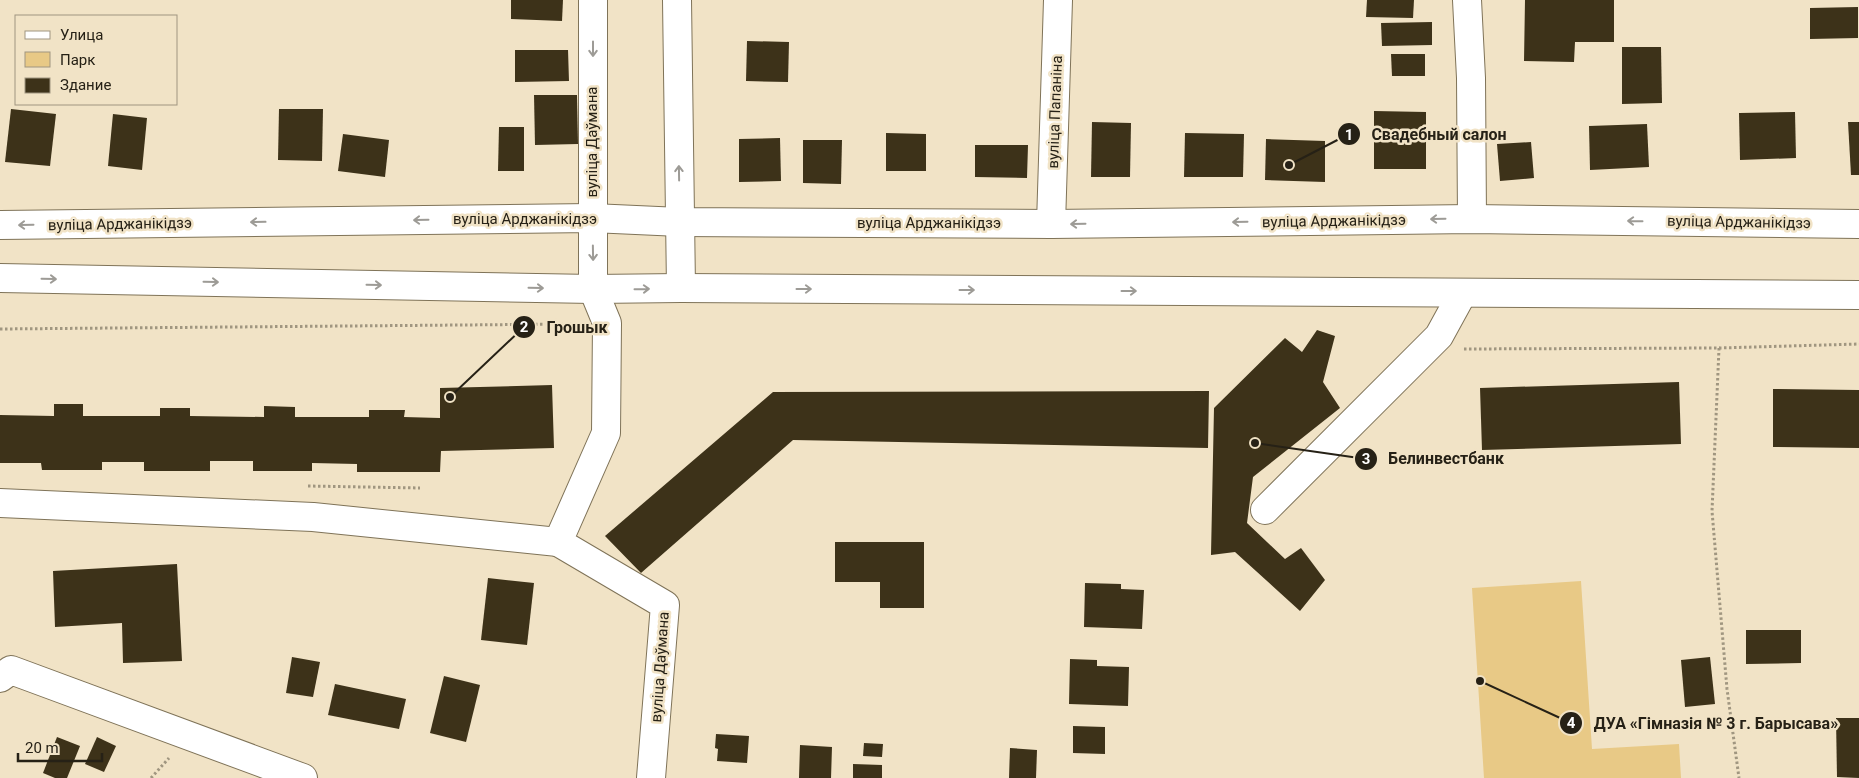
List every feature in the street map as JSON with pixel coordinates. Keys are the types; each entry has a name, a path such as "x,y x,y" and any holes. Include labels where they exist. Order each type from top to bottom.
{"main road":[{"name":"вуліца Даўмана","path":"593,0 593,289 607,323 606,434 558,542 665,605 652,778"},
{"path":"677,0 681,288"},
{"name":"вуліца Папаніна","path":"1051,224 1058,0"},
{"path":"1467,0 1471,78 1472,219"},
{"name":"вуліца Арджанікідзэ","path":"0,225 592,218 680,222 1051,224 1472,219 1859,224"},
{"path":"0,278 593,289 1859,295"},
{"path":"1265,510 1439,336 1462,294"},
{"path":"0,504 313,517 558,542"},
{"path":"5,674 303,778"}],"path":[{"path":"0,328 607,323"},
{"path":"1426,349 1719,348 1859,344"},
{"path":"1719,348 1712,511 1727,690 1739,778"}],"green space":[{"path":"1581,581 1592,749 1679,744 1681,778 1484,778 1472,588"}],"building":[{"path":"511,0 563,0 562,21 511,19"},
{"path":"1367,0 1414,0 1413,18 1366,17"},
{"path":"1525,0 1614,0 1614,42 1575,42 1574,62 1524,61"},
{"path":"1858,7 1858,38 1810,39 1810,8"},
{"path":"1432,22 1432,45 1382,46 1381,23"},
{"path":"747,41 789,42 788,82 746,81"},
{"path":"1622,47 1661,47 1662,103 1622,104"},
{"path":"515,50 568,50 569,81 515,82"},
{"path":"1391,54 1425,54 1425,76 1392,76"},
{"path":"534,95 577,95 578,144 535,145"},
{"path":"11,109 56,114 50,166 5,162"},
{"path":"279,109 323,109 322,161 278,160"},
{"path":"1374,111 1426,112 1426,169 1374,169"},
{"path":"1795,112 1796,158 1740,160 1739,113"},
{"path":"113,114 147,118 142,170 108,166"},
{"path":"1092,122 1131,123 1130,177 1091,177"},
{"path":"1848,122 1859,122 1859,175 1851,175"},
{"path":"1647,124 1649,167 1590,170 1589,126"},
{"path":"499,127 524,127 524,171 498,171"},
{"path":"886,133 926,134 926,171 886,171"},
{"path":"1185,133 1244,134 1243,177 1184,177"},
{"path":"343,134 389,140 385,177 338,171"},
{"path":"780,138 781,181 739,182 739,139"},
{"path":"1266,139 1325,141 1325,182 1265,180"},
{"path":"803,140 842,140 841,184 803,183"},
{"path":"1531,142 1534,178 1500,181 1497,144"},
{"path":"975,145 1028,145 1027,178 975,177"},
{"path":"1317,330 1335,336 1323,382 1340,408 1253,477 1247,523 1285,559 1301,548 1325,580 1300,611 1235,552 1211,555 1214,408 1285,338 1302,352"},
{"path":"1679,382 1681,444 1482,450 1480,388"},
{"path":"552,385 554,448 441,451 440,472 357,472 357,464 312,463 312,471 253,471 253,461 210,461 210,471 144,471 144,462 102,462 102,470 42,470 41,463 0,463 0,415 54,416 54,404 83,404 83,416 160,416 160,408 190,408 190,416 264,417 264,406 295,407 295,417 369,417 369,410 405,410 404,417 440,418 440,388"},
{"path":"1773,389 1859,390 1859,448 1773,447"},
{"path":"1209,391 1208,448 793,440 641,573 605,536 773,392"},
{"path":"835,542 924,542 924,608 880,608 880,582 835,582"},
{"path":"177,564 182,661 123,663 122,623 55,627 53,571"},
{"path":"488,578 534,583 527,645 481,640"},
{"path":"1085,583 1121,584 1121,589 1144,590 1142,629 1084,627"},
{"path":"1746,630 1801,630 1801,663 1746,664"},
{"path":"292,657 320,662 313,697 286,693"},
{"path":"1710,657 1715,704 1685,707 1681,660"},
{"path":"1070,659 1097,660 1097,666 1129,667 1128,706 1069,704"},
{"path":"444,676 480,685 466,742 430,733"},
{"path":"335,684 406,699 399,729 328,715"},
{"path":"1836,718 1859,718 1859,778 1837,777"},
{"path":"1073,726 1105,727 1105,754 1073,753"},
{"path":"716,734 749,736 747,763 717,761 718,749 715,748"},
{"path":"57,737 80,746 67,778 55,778 43,773"},
{"path":"97,737 116,746 104,772 85,764"},
{"path":"864,743 883,744 882,757 863,756"},
{"path":"800,745 832,747 831,778 799,778"},
{"path":"1010,748 1037,750 1036,778 1009,778"},
{"path":"853,764 882,765 882,778 853,778"}],"place":[{"name":"Свадебный салон","path":"1289,165"},
{"name":"Грошык","path":"450,397"},
{"name":"Белинвестбанк","path":"1255,443"},
{"name":"ДУА «Гімназія № 3 г. Барысава»","path":"1480,681"}]}
